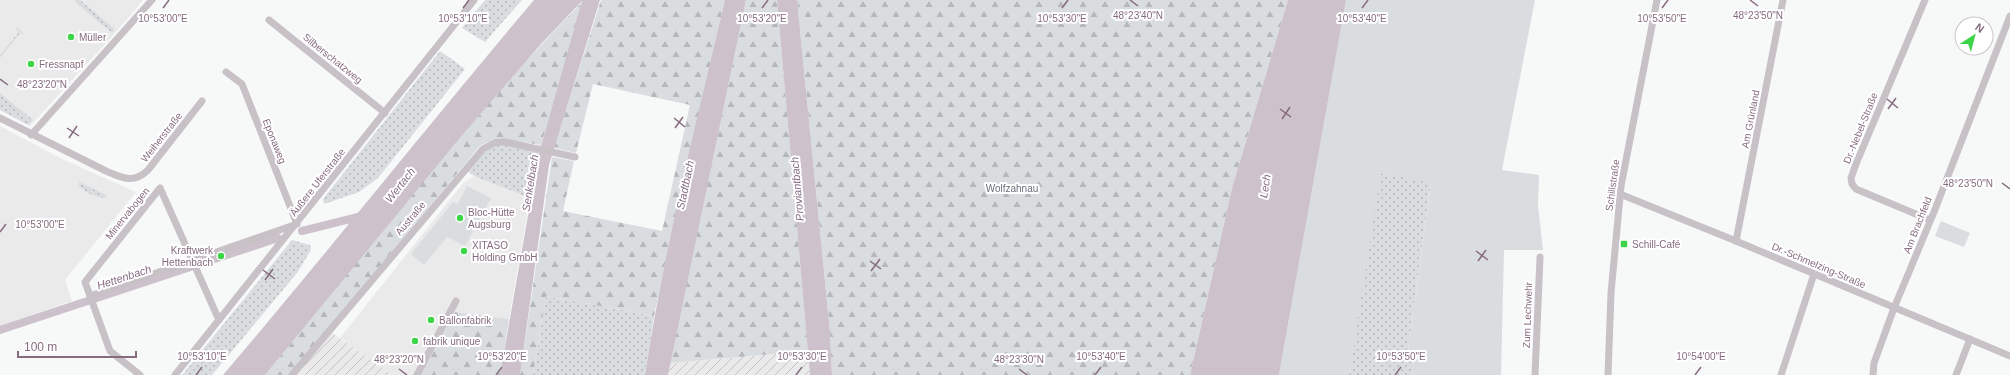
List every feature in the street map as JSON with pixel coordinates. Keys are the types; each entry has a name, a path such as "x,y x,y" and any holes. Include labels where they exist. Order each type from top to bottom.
{"street":[{"path":"31,134 152,0"},
{"name":"Äußere Uferstraße","path":"175,375 297,224 474,0"},
{"name":"Schillstraße","path":"1608,375 1611,293 1620,194 1657,0"},
{"name":"Am Grünland","path":"1736,241 1782,0"},
{"name":"Dr.-Nebel-Straße","path":"1925,0 1862,148 1851,178 1852,184 1856,189 1930,220"},
{"name":"Am Brachfeld","path":"1873,375 1874,363 1894,308 2010,16"},
{"name":"Silberschatzweg","path":"269,20 385,113"},
{"name":"Eponaweg","path":"226,72 242,84 297,224"},
{"name":"Weiherstraße","path":"0,118 115,175 129,180 136,179 148,170 202,101"},
{"name":"Austraße","path":"292,375 483,148 496,142 505,142 575,157"},
{"name":"Minervabogen","path":"90,296 85,282 160,188 192,260"},
{"name":"Dr.-Schmelzing-Straße","path":"1620,194 2010,356"},
{"path":"140,375 110,351 90,296 297,224"},
{"name":"Zum Lechwehr","path":"1535,375 1540,257"},
{"path":"192,260 218,320"},
{"path":"1781,375 1814,274"},
{"path":"417,375 456,301"},
{"path":"1956,375 1970,339"}],"shaded area":[{"path":"0,0 143,0 117,31 30,126 0,110"},
{"path":"0,126 62,159 136,192 65,280 72,301 0,326"},
{"path":"474,176 530,198 509,319 455,312 421,375 393,375 340,338 463,183"},
{"path":"331,332 393,375 296,375"},
{"path":"808,351 810,375 668,375 670,363"}],"green space":[{"path":"76,0 80,0 115,29 112,33 75,2"},
{"path":"485,0 522,0 485,42 462,28"},
{"path":"601,0 725,0 673,225 654,316 546,296 533,375 520,375 552,157 574,161 563,211 662,231 690,105 593,84 576,153 554,148"},
{"path":"746,0 777,0 808,351 670,363"},
{"name":"Wolfzahnau","path":"797,0 1288,0 1232,188 1190,375 832,375 830,332"},
{"path":"1346,0 1535,0 1502,170 1539,175 1538,205 1543,250 1504,250 1501,375 1412,375 1414,359 1407,358 1431,183 1381,173 1349,375 1279,375"},
{"path":"583,1 541,145 496,138 480,146 289,375 265,375 459,138 499,91"},
{"path":"17,27 25,35 20,33 0,58 0,55 19,32 15,28"},
{"path":"440,51 465,69 378,178 359,192 324,204 323,199"},
{"path":"0,93 33,120 28,125 0,110"},
{"path":"496,142 539,149 530,198 474,176 464,169"},
{"path":"1380,173 1431,182 1407,358 1414,359 1412,375 1349,375"},
{"path":"79,182 106,195 107,197 103,198 88,193 79,186"},
{"name":"Bloc-Hütte Augsburg","path":"467,186 491,198 465,246 447,237 424,265 411,254 453,202 458,204"},
{"path":"1941,221 1970,233 1964,247 1935,236"},
{"path":"292,240 310,245 311,250 297,273 212,375 182,375"},
{"path":"546,296 654,316 645,375 533,375"},
{"path":"455,312 509,319 500,375 421,375"}],"water":[{"name":"Wertach","path":"534,0 600,0 549,165 520,375 500,375 539,153 582,1 541,44 458,140 265,375 223,375 301,282"},
{"name":"Stadtbach","path":"725,0 746,0 668,375 645,375 661,281 671,234"},
{"name":"Proviantbach","path":"777,0 797,0 830,332 832,375 810,375"},
{"name":"Lech","path":"1288,0 1346,0 1279,375 1190,375 1232,188"}],"waterway":[{"name":"Hettenbach","path":"302,231 362,216"},
{"name":"Hettenbach","path":"0,330 278,238"}],"place":[{"name":"Müller","path":"71,37"},
{"name":"Fressnapf","path":"31,64"},
{"name":"Bloc-Hütte Augsburg","path":"460,218"},
{"name":"Schill-Café","path":"1624,244"},
{"name":"XITASO Holding GmbH","path":"464,251"},
{"name":"Kraftwerk Hettenbach","path":"221,256"},
{"name":"Ballonfabrik","path":"431,320"},
{"name":"fabrik unique","path":"415,341"}],"water label":[{"name":"Senkelbach","path":"530,183"}]}
